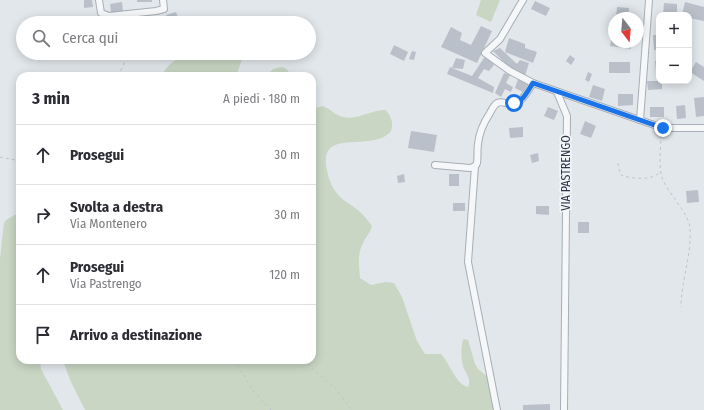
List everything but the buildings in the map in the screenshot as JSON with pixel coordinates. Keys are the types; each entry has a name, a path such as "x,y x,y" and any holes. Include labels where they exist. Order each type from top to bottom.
{"street":[{"path":"99,0 101,13 109,16 164,9 163,0"},
{"path":"523,0 500,39 486,53 510,71 533,83 557,92 663,128 704,128"},
{"path":"640,120 649,0"},
{"path":"497,410 468,262 475,166 480,134 494,105 497,102 511,104 518,103 533,83"},
{"name":"VIA PASTRENGO","path":"557,92 566,116 564,410"},
{"path":"435,165 470,168 475,166"}],"path":[{"path":"120,72 124,64 123,60"},
{"path":"663,128 662,178 667,190 684,213 690,226 687,268 681,306"},
{"path":"0,157 16,160"},
{"path":"618,163 621,175 629,178 650,178 656,176 661,171"},
{"path":"236,364 252,389 271,410"},
{"path":"308,364 336,389 351,410"}],"green space":[{"path":"481,0 500,0 491,22 476,15"},
{"path":"176,60 242,60 238,72 164,72"},
{"path":"283,67 289,72 270,72 273,69"},
{"path":"323,106 338,115 352,118 385,110 389,114 392,122 392,128 391,131 383,137 373,140 341,144 332,147 327,153 327,171 334,189 341,198 362,214 372,226 360,251 360,278 371,285 386,282 394,283 402,297 417,341 425,354 441,354 456,378 468,387 469,378 463,366 462,345 463,339 468,340 475,364 478,369 488,377 498,410 85,410 70,380 64,364 316,364 316,108"},
{"path":"16,214 16,364 40,364 41,369 63,410 0,410 0,259 4,223 6,220"}],"route":[{"path":"514,103 518,103 533,83 663,128"}]}
